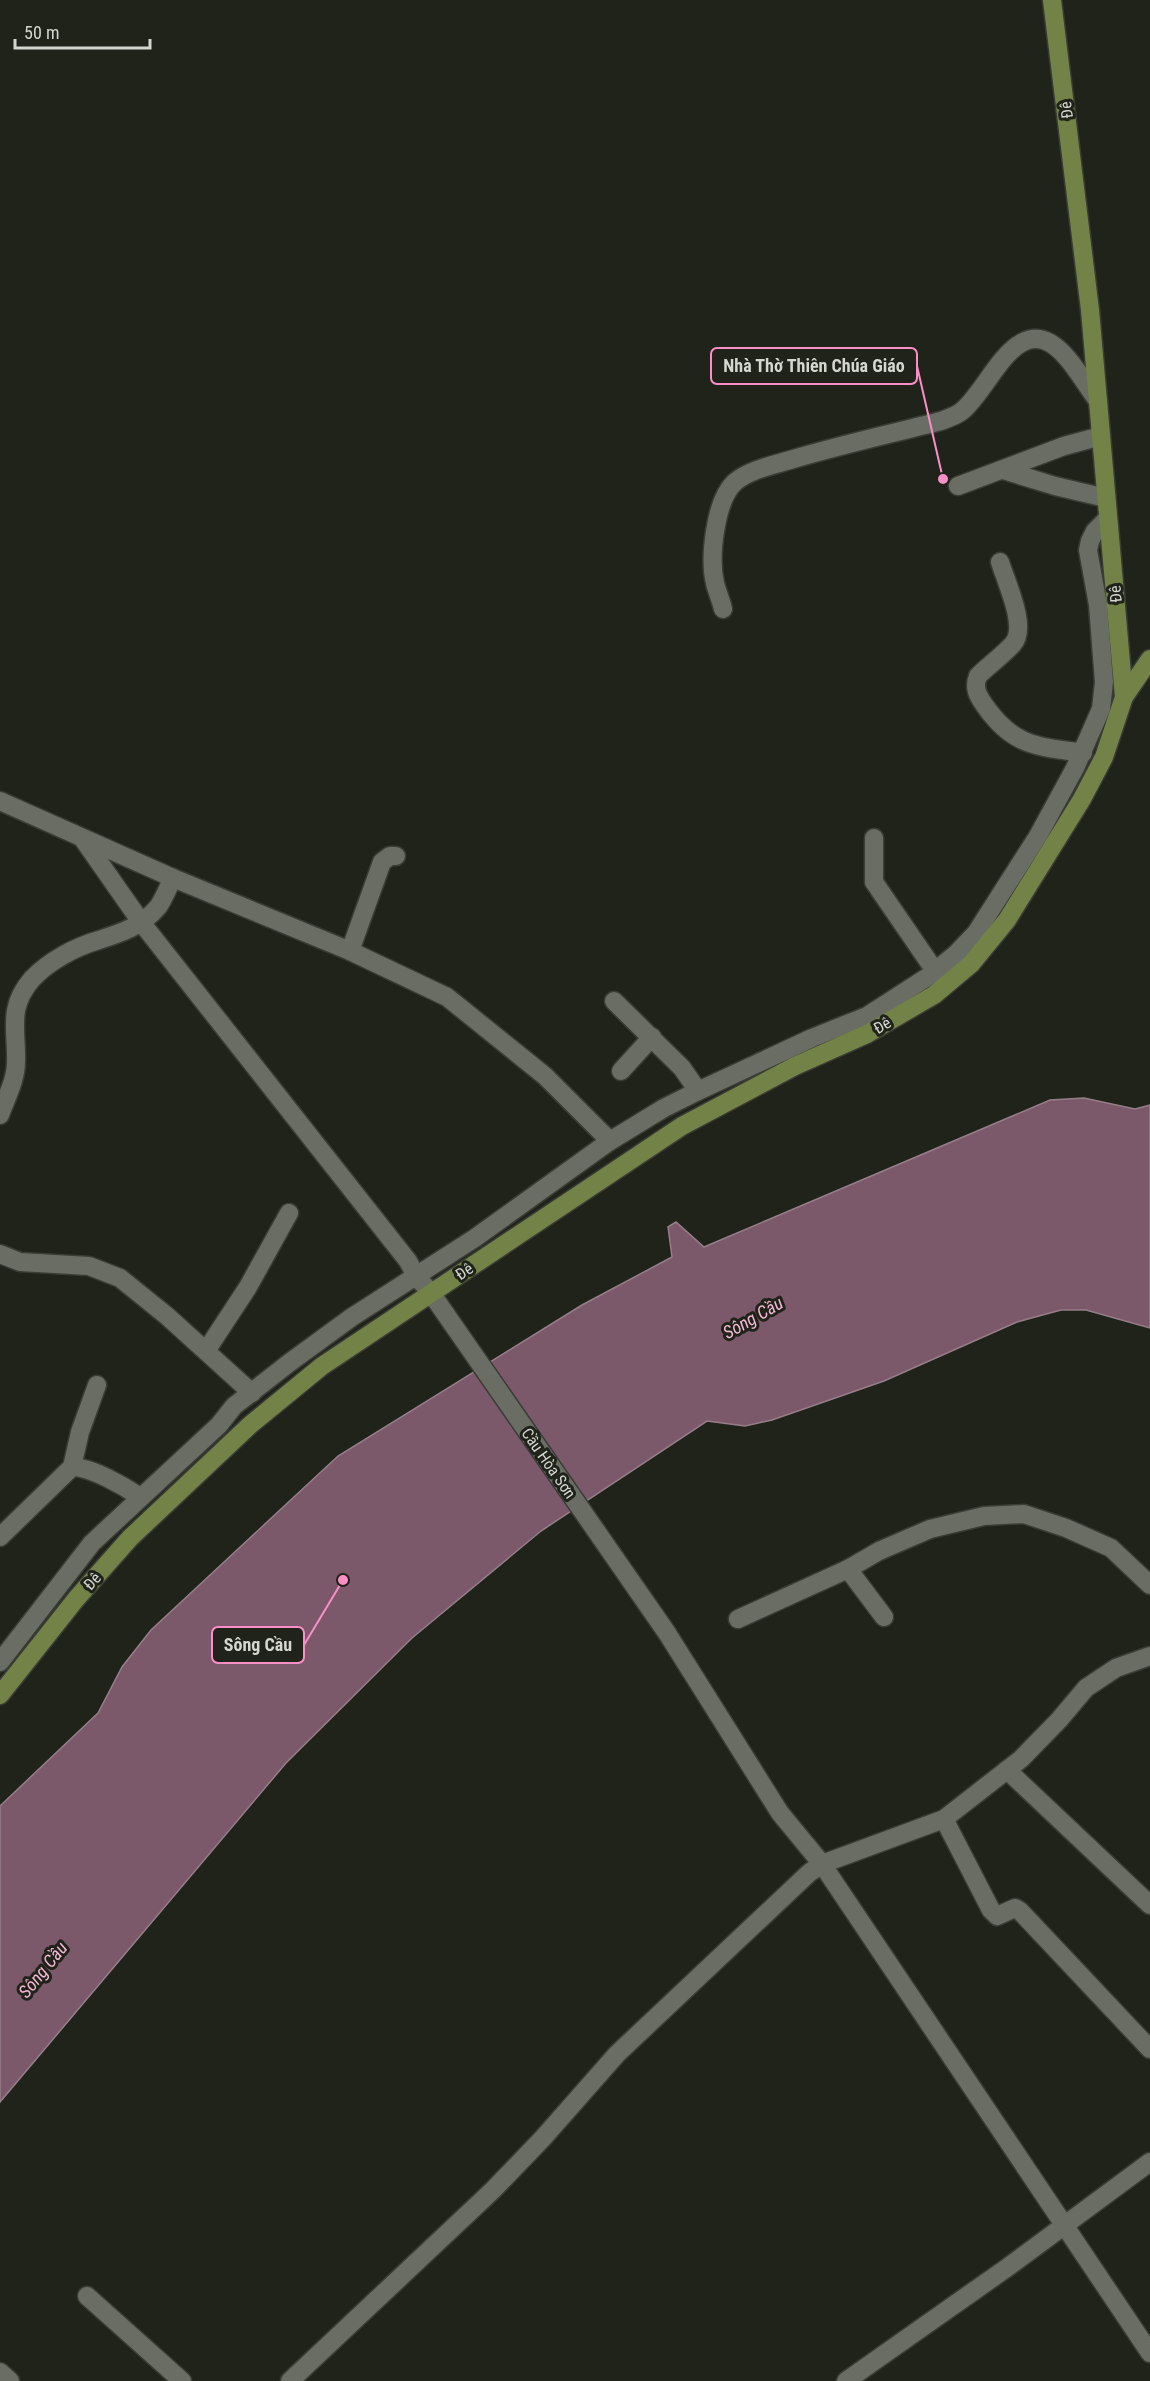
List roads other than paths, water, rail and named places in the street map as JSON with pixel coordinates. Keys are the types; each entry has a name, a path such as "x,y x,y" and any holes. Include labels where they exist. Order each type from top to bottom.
{"main road":[{"name":"Đê","path":"0,1695 76,1599 130,1538 250,1425 322,1366 682,1126 795,1066 867,1034 934,995 971,964 1007,920 1082,799 1104,758 1124,697 1090,310 1052,0"},
{"path":"1124,697 1148,667"}],"street":[{"path":"723,609 715,581 716,527 726,494 736,481 775,465 840,445 954,416 974,398 1002,358 1026,341 1046,342 1054,346 1068,358 1098,401"},
{"path":"958,486 1064,446 1101,436"},
{"path":"1003,470 1054,486 1106,498"},
{"path":"0,1662 92,1543 219,1425 234,1406 352,1317 475,1238 610,1141 664,1108 698,1091 812,1038 867,1016 934,971 976,933 1038,836 1083,753 1101,709 1104,682 1098,605 1088,550 1095,531 1108,518"},
{"path":"1000,562 1019,627 1015,642 978,676 975,683 978,695 999,725 1022,742 1083,753"},
{"path":"0,801 173,878 350,951 447,997 545,1076 610,1141"},
{"path":"874,838 874,882 934,971"},
{"name":"Cầu Hòa Sơn","path":"83,839 141,922 431,1293 667,1633 780,1814 822,1864 1066,2225"},
{"path":"350,951 382,862 390,855 396,856"},
{"path":"0,1115 12,1085 17,1063 14,1034 15,1014 21,997 32,980 51,963 70,952 98,940 120,935 141,922 158,906 173,878"},
{"path":"614,1001 682,1068 698,1091"},
{"path":"621,1071 652,1036"},
{"path":"206,1351 248,1287 289,1213"},
{"path":"0,1254 20,1262 89,1266 120,1278 167,1316 252,1393"},
{"path":"2,1532 72,1467 80,1432 97,1385"},
{"path":"72,1467 127,1488 140,1497"},
{"path":"738,1619 930,1529 984,1516 1024,1514 1066,1528 1111,1548 1150,1585"},
{"path":"848,1569 884,1617"},
{"path":"290,2381 493,2190 543,2138 617,2054 809,1873 822,1864 944,1819 1021,1759 1086,1688 1116,1668 1150,1656"},
{"path":"1007,1770 1150,1905"},
{"path":"944,1819 997,1916 1015,1908 1020,1911 1150,2049"},
{"path":"846,2381 1066,2225 1150,2162"},
{"path":"1066,2225 1150,2353"},
{"path":"1066,2225 1150,2365"},
{"path":"87,2296 182,2381"},
{"path":"0,2372 10,2381"}],"water":[{"name":"Sông Cầu","path":"1084,1098 1135,1109 1150,1105 1150,1328 1086,1310 1061,1310 1017,1322 884,1381 772,1420 745,1426 707,1421 541,1531 412,1638 286,1763 0,2102 0,1806 98,1713 122,1667 151,1630 338,1456 582,1305 672,1257 668,1227 676,1222 704,1247 1050,1100"}],"place":[{"name":"Nhà Thờ Thiên Chúa Giáo","path":"943,479"},
{"name":"Sông Cầu","path":"343,1580"}]}
